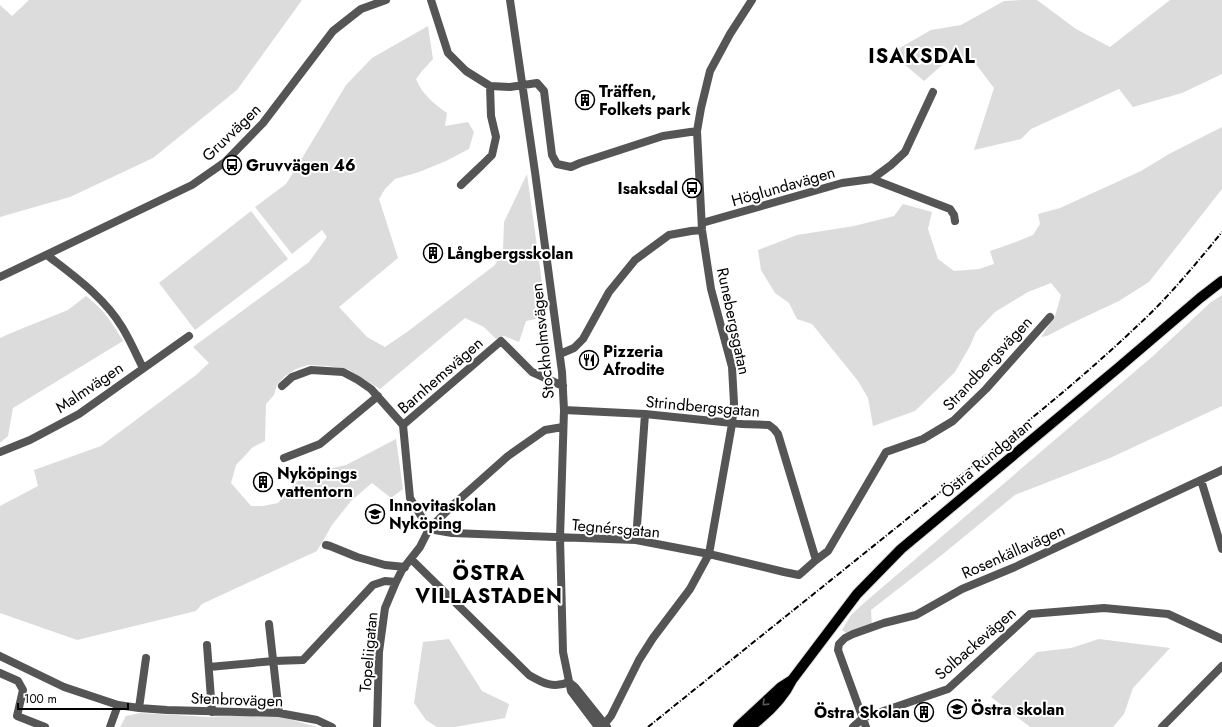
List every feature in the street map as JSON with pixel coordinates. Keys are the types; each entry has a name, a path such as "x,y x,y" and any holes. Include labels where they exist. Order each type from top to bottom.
{"main road":[{"name":"Östra Rundgatan","path":"750,727 787,691 792,680 857,594 901,549 1222,281"},
{"name":"Östra Rundgatan","path":"738,727 781,687 792,680"}],"street":[{"name":"Gruvvägen","path":"0,277 192,185 225,162 263,123 333,31 361,9 386,0"},
{"path":"431,0 448,53 466,71 490,86 510,87 522,84 537,83 544,91 552,155 557,164 571,167 663,136 697,131"},
{"name":"Stockholmsvägen","path":"510,0 541,210 563,386 564,410 560,538 562,640 569,682"},
{"name":"Runebergsgatan","path":"603,726 611,716 639,660 653,638 690,589 709,554 732,424 734,403 732,367 711,289 702,226 697,131 710,70 730,34 752,0"},
{"path":"461,186 492,155 496,137 491,116 490,86"},
{"name":"Höglundavägen","path":"872,179 905,152 933,92"},
{"name":"Höglundavägen","path":"560,354 574,348 583,339 609,292 635,260 669,235 691,231 702,226 842,183 872,179 950,209 954,215 955,221"},
{"path":"47,255 104,303 122,326 143,368"},
{"name":"Strandbergsvägen","path":"816,560 828,551 886,452 923,439 954,421 986,389 1050,317"},
{"name":"Malmvägen","path":"0,452 30,440 79,414 188,336"},
{"name":"Barnhemsvägen","path":"429,528 410,498 403,425 501,341 532,372 563,386"},
{"path":"282,386 292,377 311,370 343,372 372,389 403,425"},
{"path":"284,458 320,444 378,396"},
{"name":"Strindbergsgatan","path":"564,410 645,414 732,424 769,425 776,431 816,560"},
{"path":"636,540 645,414"},
{"path":"209,667 302,660 373,585 385,581 396,582 404,567 420,547 429,528 454,504 508,456 545,430 563,427"},
{"name":"Rosenkällavägen","path":"866,727 838,650 839,644 845,638 884,623 916,615 962,589 1015,567 1222,470"},
{"path":"1201,480 1222,549"},
{"name":"Tegnérsgatan","path":"429,528 452,533 636,540 709,554 799,575 816,560"},
{"path":"326,545 357,557 385,565 404,567"},
{"path":"411,559 529,675 549,685 569,682 575,687 603,726"},
{"name":"Topeliigatan","path":"377,727 379,652 385,608 396,582"},
{"name":"Solbackevägen","path":"863,718 948,689 1030,614 1104,608 1168,614 1222,639"},
{"path":"269,624 279,713"},
{"path":"207,645 212,712"},
{"name":"Stenbrovägen","path":"0,656 64,687 118,705 139,708 212,712 279,713 317,720 332,727"},
{"path":"139,708 146,658"},
{"path":"1162,727 1222,666"},
{"path":"0,673 18,681 22,690 17,716 45,727"},
{"path":"110,727 118,705"},
{"path":"853,727 863,718"}],"shaded area":[{"path":"29,0 302,0 237,90 153,158 70,197 0,217 0,5 12,16"},
{"path":"1037,0 1076,29 1110,47 1170,0 1222,0 1222,74 1182,93 1133,107 1119,89 1031,129 1021,139 974,150 994,88 972,59 949,59 924,81 891,53 931,30 961,25 1004,1"},
{"path":"428,26 433,59 416,79 429,98 447,113 445,126 468,122 474,132 469,149 446,161 419,172 395,179 385,189 379,199 398,258 339,307 367,337 385,347 407,332 495,265 503,250 504,222 527,174 546,317 526,321 519,342 504,336 496,339 484,327 465,318 380,389 347,369 327,366 308,365 296,369 285,376 277,385 274,395 266,404 265,441 253,447 236,465 231,483 251,506 263,506 278,503 303,475 346,465 396,439 403,489 391,498 372,483 351,501 332,525 317,551 202,604 196,611 77,640 0,613 0,506 38,486 34,470 101,446 196,375 209,363 193,347 309,262 327,237 322,230 292,254 255,207 286,184 346,85 372,58"},
{"path":"1222,127 1222,189 1149,282 1119,301 1047,336 1041,337 1055,316 1061,295 1051,283 1028,292 995,312 976,332 955,372 915,411 873,426 868,398 858,381 812,324 797,319 789,303 775,293 761,270 758,250 797,235 854,226 894,216 903,204 932,212 928,229 938,259 954,271 979,269 994,264 990,251 1033,235 1040,224 1038,214 1060,208 1141,171 1169,154"},
{"path":"251,211 288,259 195,330 159,283"},
{"path":"1222,295 1222,406 1110,458 1015,495 871,610 872,627 852,637 842,630 851,615 864,603 1153,356 1211,302"},
{"path":"86,296 107,316 123,341 13,408 8,436 0,443 0,338 68,310"},
{"path":"449,639 482,691 509,704 505,718 455,727 437,727 426,720 414,703 423,642"},
{"path":"1099,639 1170,648 1133,688 1124,714 1113,727 1030,727 991,697 1037,652 1071,648"},
{"path":"140,713 209,717 244,715 282,717 317,727 120,727 126,716"}],"railway":[{"path":"648,727 1065,391 1135,328 1169,294 1222,232"}],"place":[{"name":"Träffen, Folkets park","path":"585,100"},
{"name":"Gruvvägen 46","path":"232,165"},
{"name":"Isaksdal","path":"692,188"},
{"name":"Långbergsskolan","path":"433,253"},
{"name":"Pizzeria Afrodite","path":"589,360"},
{"name":"Nyköpings vattentorn","path":"263,482"},
{"name":"Innovitaskolan Nyköping","path":"375,514"},
{"name":"Östra skolan","path":"957,709"},
{"name":"Östra Skolan","path":"924,712"}],"district":[{"name":"ISAKSDAL","path":"922,56"},
{"name":"ÖSTRA VILLASTADEN","path":"489,584"}]}
